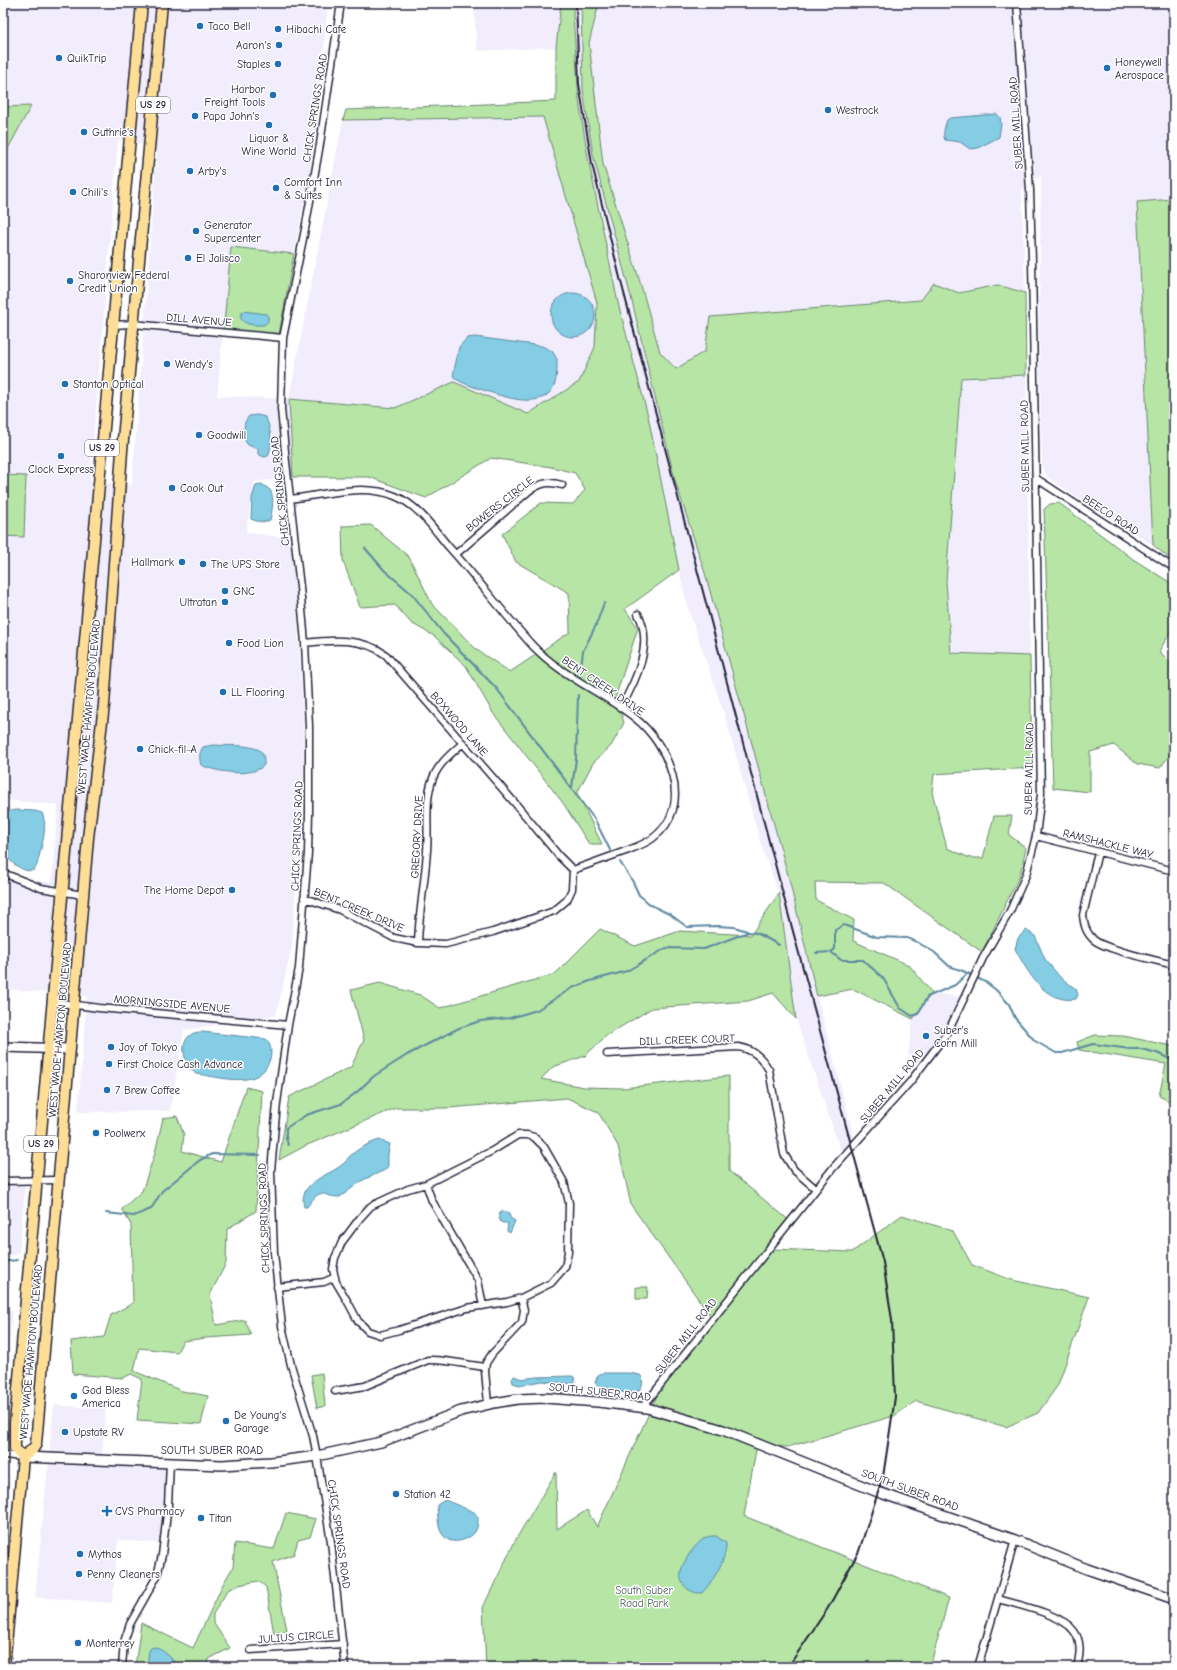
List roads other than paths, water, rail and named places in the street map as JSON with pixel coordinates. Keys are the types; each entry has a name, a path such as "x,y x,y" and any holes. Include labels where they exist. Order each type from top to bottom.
{"main road":[{"name":"WEST WADE HAMPTON BOULEVARD","path":"142,3 16,1422 15,1449 23,1457 33,1450 36,1444 88,838 104,705 122,451 162,3"},
{"name":"US 29","path":"4,1667 23,1457"}],"street":[{"name":"CHICK SPRINGS ROAD","path":"341,3 316,165 283,338 281,409 305,643 309,726 308,837 299,968 288,1024 277,1103 271,1171 274,1253 286,1346 313,1436 317,1456 331,1542 345,1667"},
{"name":"SUBER MILL ROAD","path":"642,1408 816,1189 890,1106 931,1056 948,1032 977,971 1019,893 1033,855 1040,811 1041,770 1037,479 1030,190 1017,3"},
{"name":"DILL AVENUE","path":"113,325 134,324 283,338"},
{"name":"BEECO ROAD","path":"1037,479 1174,568"},
{"name":"BOWERS CIRCLE","path":"456,554 524,495 540,484 546,482 562,485"},
{"name":"BENT CREEK DRIVE","path":"290,499 349,491 372,491 389,494 403,500 413,508 456,554 543,656 569,676 621,708 648,730 664,752 674,786 675,798 672,810 662,829 647,842 573,870 572,888 568,900 554,912 493,932 439,945 418,943 390,936 340,910 304,898"},
{"path":"621,708 632,686 641,658 644,628 638,614"},
{"name":"BOXWOOD LANE","path":"305,643 353,642 369,645 379,650 392,662 559,856 573,870"},
{"name":"GREGORY DRIVE","path":"418,943 428,851 428,804 430,787 433,777 441,765 463,744"},
{"name":"RAMSHACKLE WAY","path":"1036,836 1174,871"},
{"path":"1098,852 1083,915 1084,923 1089,935 1103,946 1174,965"},
{"path":"3,873 41,888 83,896"},
{"name":"MORNINGSIDE AVENUE","path":"53,1002 100,1008 288,1024"},
{"path":"3,1047 70,1049"},
{"name":"DILL CREEK COURT","path":"607,1054 738,1047 752,1051 762,1059 769,1070 784,1154 794,1170 816,1189"},
{"path":"518,1135 534,1137 544,1148 564,1182 569,1203 568,1252 565,1267 551,1283 521,1298 507,1302 467,1308 380,1335 368,1331 358,1321 335,1277 333,1269 334,1263 342,1242 371,1206 408,1189 426,1184 492,1151 518,1135"},
{"path":"3,1181 22,1182 38,1179 58,1180"},
{"path":"426,1184 432,1201 478,1280 483,1306"},
{"path":"278,1287 324,1282 335,1277"},
{"path":"488,1404 486,1363 492,1354 522,1322 524,1310 521,1298"},
{"path":"335,1391 365,1386 428,1360 440,1359 466,1365 486,1367"},
{"name":"SOUTH SUBER ROAD","path":"23,1457 170,1463 248,1464 317,1456 381,1442 461,1411 488,1404 518,1399 545,1398 598,1402 642,1408 688,1419 723,1430 878,1492 1015,1540 1087,1569 1174,1599"},
{"path":"3,1455 23,1457"},
{"path":"122,1667 124,1642 130,1624 157,1576 162,1555 168,1505 170,1463"},
{"path":"978,1667 1015,1540"},
{"path":"998,1599 1053,1616 1073,1630 1078,1640 1080,1654 1077,1667"},
{"name":"JULIUS CIRCLE","path":"251,1650 343,1644"}],"water":[{"path":"997,114 1000,117 1001,124 999,137 978,148 970,149 960,142 945,140 945,127 947,120 950,118"},
{"path":"569,293 577,293 582,294 589,299 594,306 594,324 589,331 582,336 569,337 561,334 554,327 551,319 551,311 554,303 561,296"},
{"path":"243,311 266,314 268,316 268,321 264,325 254,325 244,322 240,317"},
{"path":"475,337 542,346 552,351 557,359 557,368 555,383 550,392 543,397 534,400 514,399 473,387 456,379 453,376 459,347 467,338"},
{"path":"257,415 265,417 270,431 270,452 268,456 264,457 258,454 258,449 248,445 243,438 245,422 249,416"},
{"path":"262,484 270,490 273,500 270,520 263,522 251,519 252,498 256,485"},
{"path":"213,745 255,748 263,754 264,765 259,769 243,773 224,772 207,768 201,765 201,751 203,747"},
{"path":"15,810 35,811 42,813 44,819 45,825 43,839 37,865 34,870 30,871 21,869 12,862 5,851 3,838 3,816 6,812"},
{"path":"1026,930 1035,936 1045,959 1060,977 1076,989 1078,995 1076,999 1055,997 1038,984 1032,976 1015,949 1018,938"},
{"path":"202,1032 266,1039 271,1048 270,1059 265,1069 258,1075 249,1079 228,1079 196,1074 186,1060 184,1049 187,1038 193,1033"},
{"path":"379,1140 390,1144 388,1166 385,1170 363,1180 340,1197 319,1194 307,1207 304,1207 303,1198 305,1191 310,1186 343,1164 352,1154"},
{"path":"503,1211 509,1213 510,1218 515,1221 510,1233 507,1231 508,1223 502,1223 499,1220 499,1214"},
{"path":"602,1373 629,1373 640,1375 642,1377 642,1385 639,1390 627,1393 609,1390 598,1386 595,1383 598,1375"},
{"path":"514,1376 522,1379 572,1376 574,1377 575,1382 571,1384 542,1381 519,1385 513,1383 512,1379"},
{"path":"445,1500 474,1512 478,1517 477,1528 468,1538 454,1541 446,1538 441,1532 437,1505"},
{"path":"716,1536 726,1543 722,1563 711,1582 702,1593 693,1592 683,1584 681,1580 684,1563 699,1542 707,1537"},
{"path":"155,1647 168,1655 173,1660 176,1667 147,1667 149,1651 151,1648"}],"waterway":[{"path":"365,548 384,570 412,594 443,633 497,689 595,820 610,850"},
{"path":"580,676 583,651 596,625 604,603"},
{"path":"572,787 576,759 578,695"},
{"path":"620,862 633,882 639,895 651,905 671,915 687,927 734,927 747,931"},
{"path":"816,953 831,952 835,949 835,930 844,925 877,937 907,938 934,952 949,966 987,983 1009,1004 1015,1018 1035,1041 1056,1053 1062,1053 1093,1044 1141,1049 1157,1053 1174,1061"},
{"path":"288,1145 286,1128 306,1115 341,1104 357,1092 374,1076 407,1055 459,1028 480,1021 510,1018 537,1010 572,988 590,981 627,971 666,948 704,949 748,932 757,933 779,945"},
{"path":"831,952 841,960 863,960 883,978 900,1008 912,1016 918,1014 927,997 955,985 968,973"},
{"path":"106,1213 134,1216 151,1209 162,1191 200,1160 212,1154 260,1155"},
{"path":"3,1262 17,1260"}],"railway":[{"path":"576,3 579,84 592,164 620,278 788,913 883,1262 892,1320 895,1397 883,1477 859,1551 828,1608 788,1667"}],"place":[{"name":"Taco Bell","path":"200,26"},
{"name":"Hibachi Cafe","path":"278,29"},
{"name":"Aaron's","path":"279,45"},
{"name":"QuikTrip","path":"59,58"},
{"name":"Staples","path":"278,64"},
{"name":"Honeywell Aerospace","path":"1107,68"},
{"name":"Harbor Freight Tools","path":"273,95"},
{"name":"Westrock","path":"828,110"},
{"name":"Papa John's","path":"195,116"},
{"name":"Liquor & Wine World","path":"269,125"},
{"name":"Guthrie's","path":"84,132"},
{"name":"Arby's","path":"190,171"},
{"name":"Comfort Inn & Suites","path":"276,188"},
{"name":"Chili's","path":"73,192"},
{"name":"Generator Supercenter","path":"196,231"},
{"name":"El Jalisco","path":"188,258"},
{"name":"Sharonview Federal Credit Union","path":"70,281"},
{"name":"Wendy's","path":"167,364"},
{"name":"Stanton Optical","path":"65,384"},
{"name":"Goodwill","path":"199,435"},
{"name":"Clock Express","path":"61,456"},
{"name":"Cook Out","path":"172,488"},
{"name":"Hallmark","path":"182,562"},
{"name":"The UPS Store","path":"203,564"},
{"name":"GNC","path":"225,591"},
{"name":"Ultratan","path":"225,602"},
{"name":"Food Lion","path":"229,643"},
{"name":"LL Flooring","path":"223,692"},
{"name":"Chick-fil-A","path":"140,749"},
{"name":"The Home Depot","path":"232,890"},
{"name":"Suber's Corn Mill","path":"926,1036"},
{"name":"Joy of Tokyo","path":"111,1047"},
{"name":"First Choice Cash Advance","path":"109,1064"},
{"name":"7 Brew Coffee","path":"107,1090"},
{"name":"Poolwerx","path":"96,1133"},
{"name":"God Bless America","path":"74,1396"},
{"name":"De Young's Garage","path":"226,1421"},
{"name":"Upstate RV","path":"65,1432"},
{"name":"Station 42","path":"396,1494"},
{"name":"CVS Pharmacy","path":"107,1511"},
{"name":"Titan","path":"201,1518"},
{"name":"Mythos","path":"80,1554"},
{"name":"Penny Cleaners","path":"79,1574"},
{"name":"Monterrey","path":"78,1643"}],"park label":[{"name":"South Suber Road Park","path":"644,1596"}]}
